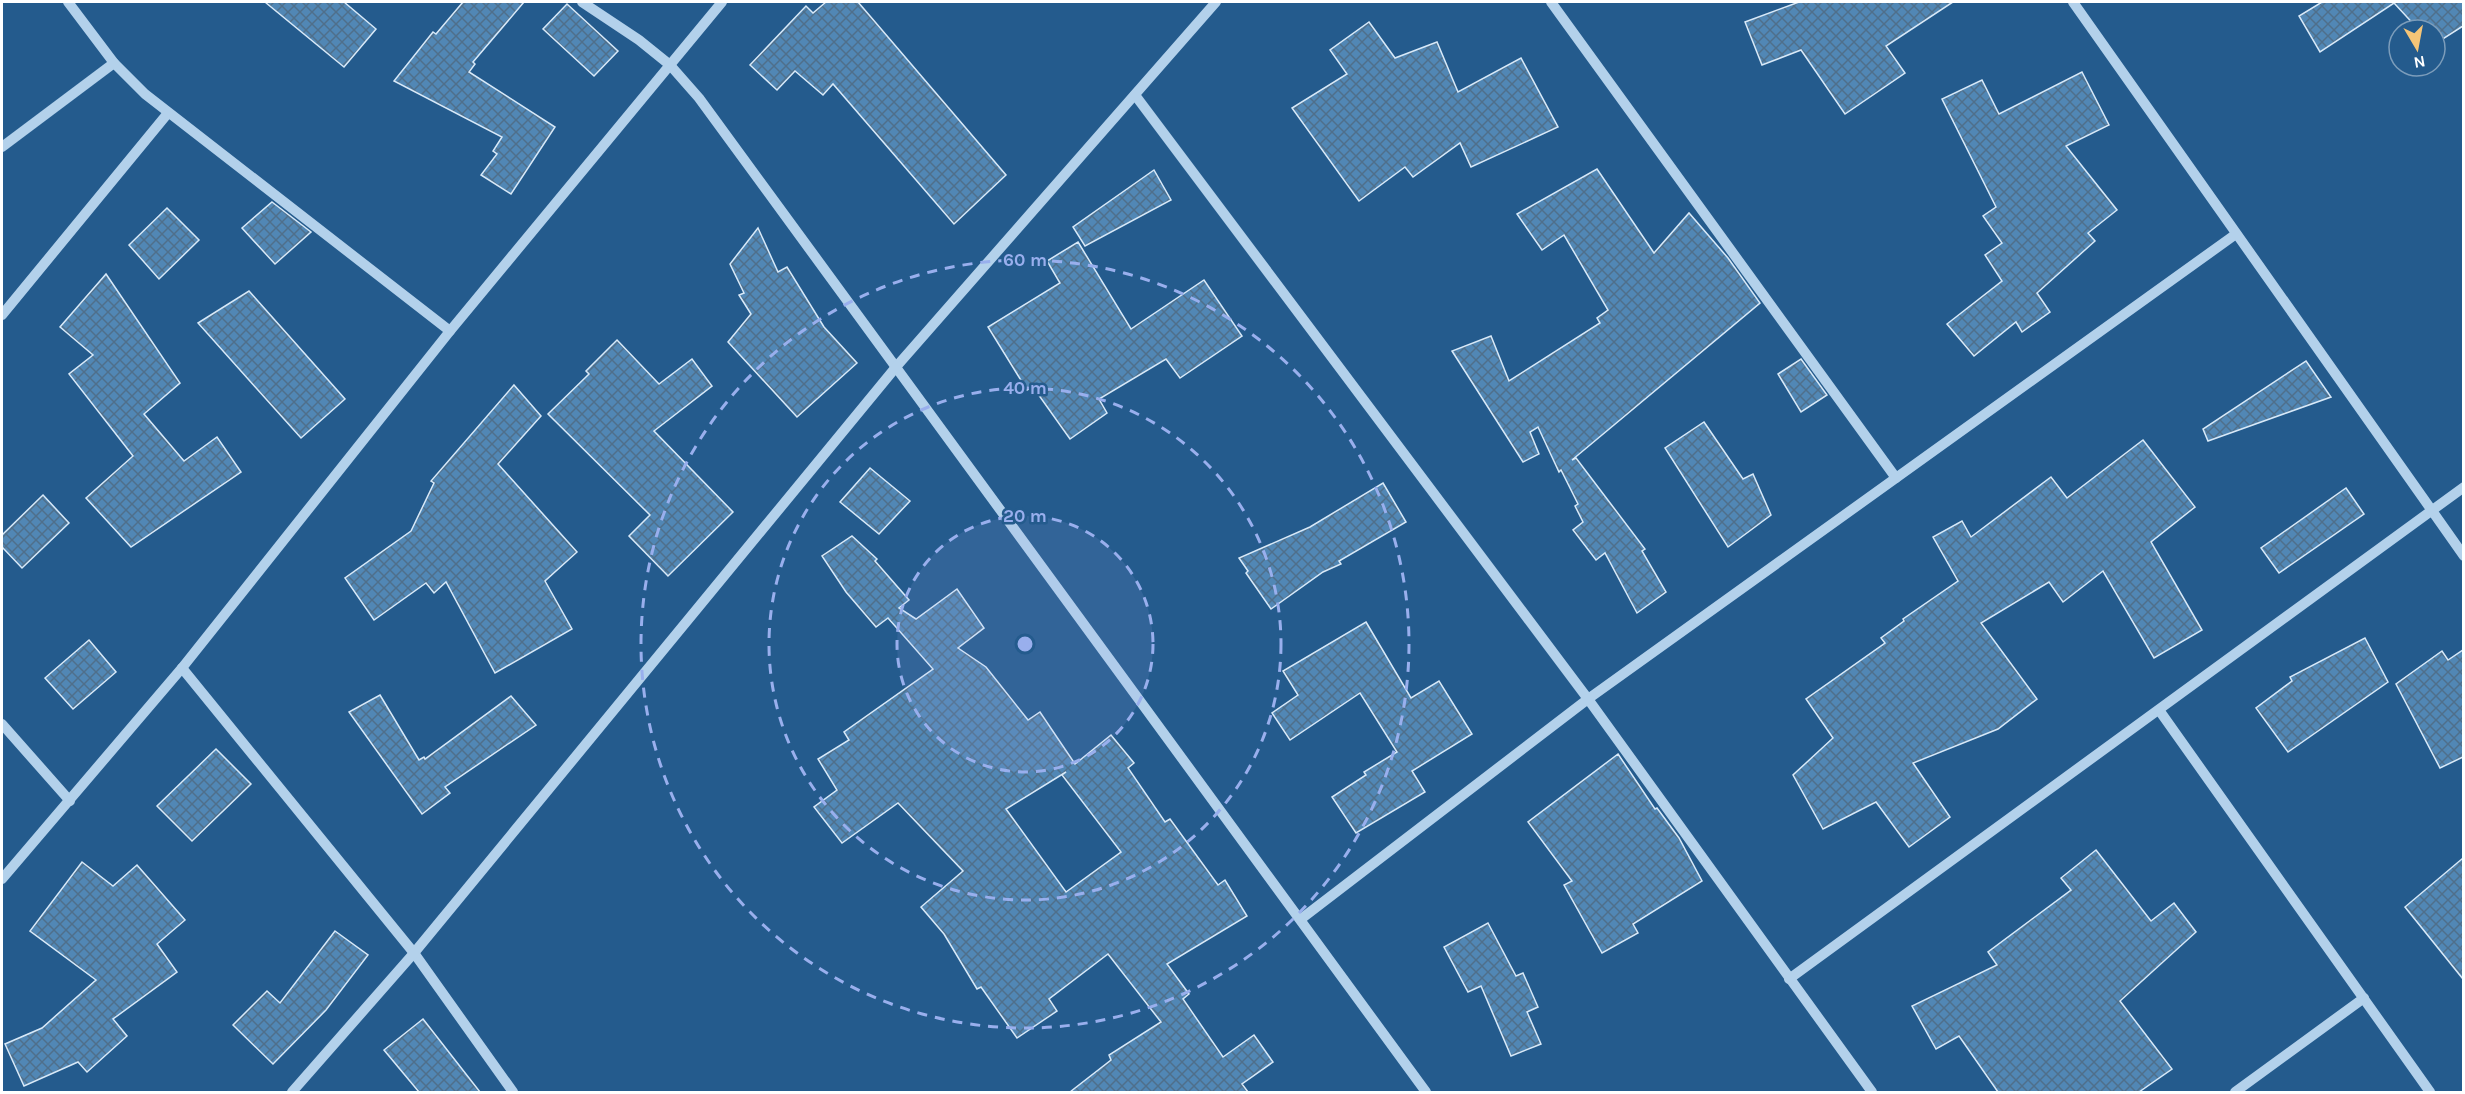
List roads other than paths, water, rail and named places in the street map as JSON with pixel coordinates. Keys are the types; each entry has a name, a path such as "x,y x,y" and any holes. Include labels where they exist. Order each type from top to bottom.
{"street":[{"path":"68,2 114,63 145,94 450,331"},
{"path":"582,2 639,40 670,65 699,98 1426,1092"},
{"path":"2,879 182,668 450,331 722,2"},
{"path":"292,1092 414,953 896,367 1216,2"},
{"path":"1551,2 1896,478"},
{"path":"2073,2 2463,556"},
{"path":"2,147 114,63"},
{"path":"1135,95 1588,699 1872,1092"},
{"path":"2,315 168,113"},
{"path":"1301,919 1588,699 2236,234"},
{"path":"1789,979 2463,487"},
{"path":"182,668 414,953 513,1092"},
{"path":"2159,710 2430,1092"},
{"path":"2,724 70,801"},
{"path":"2235,1092 2364,998"}]}
